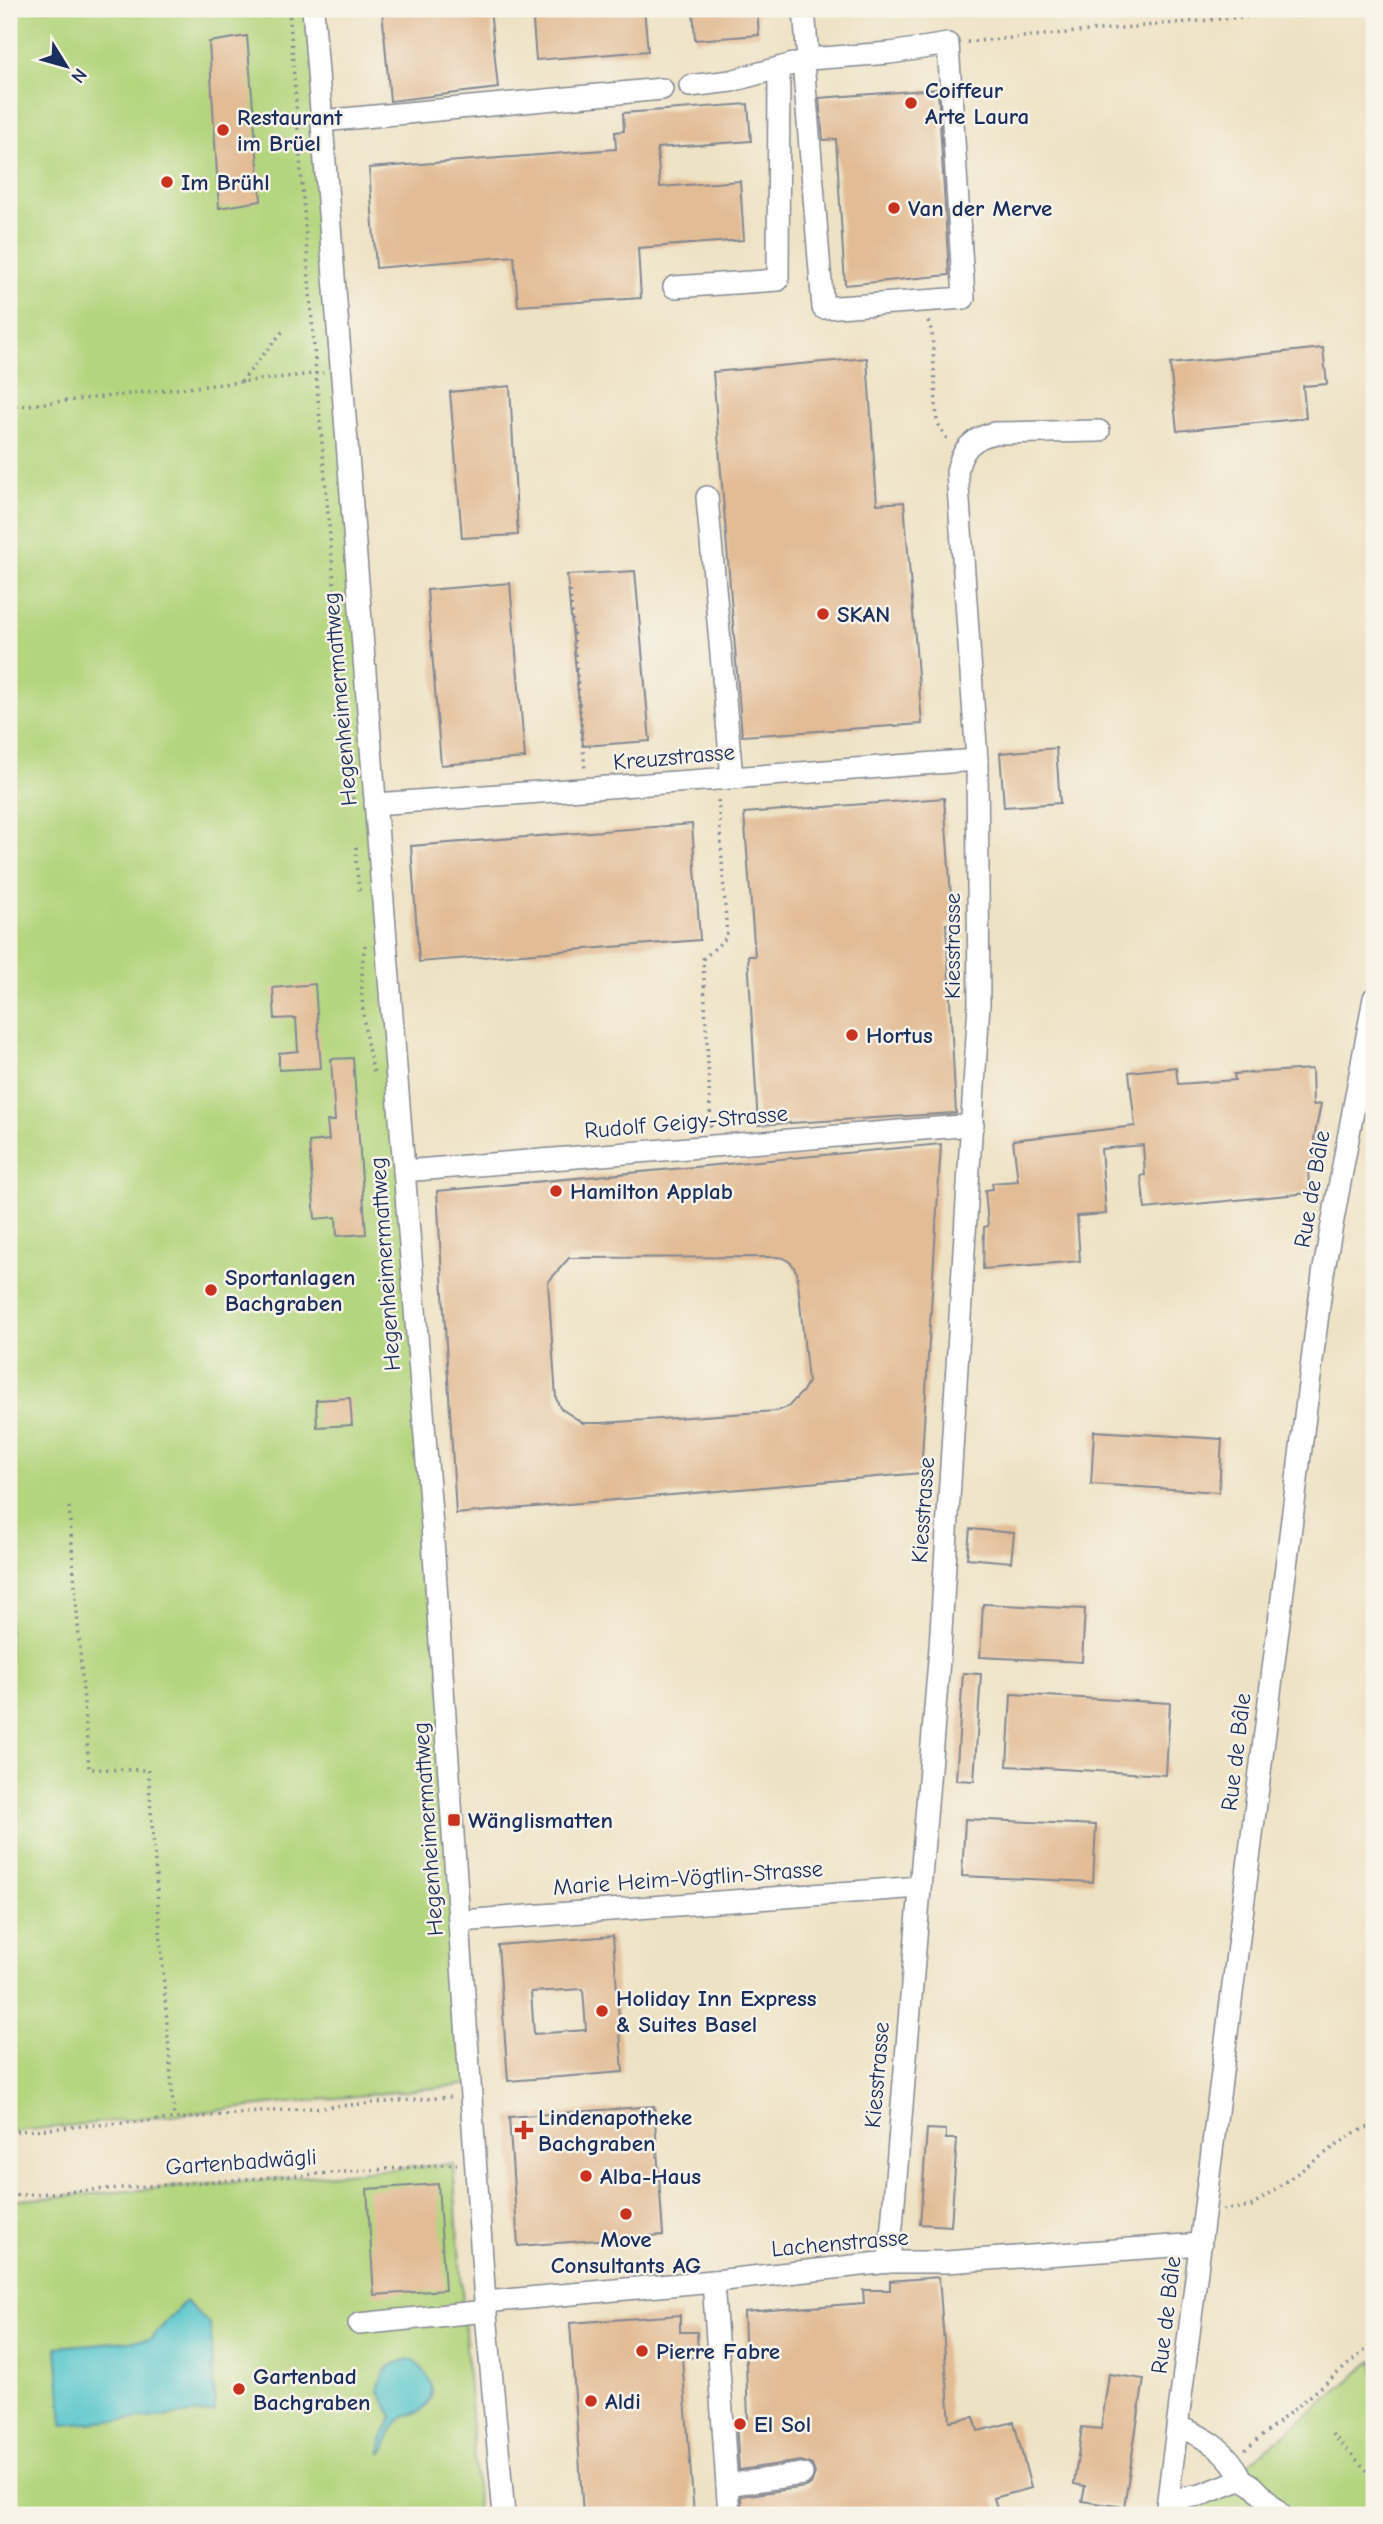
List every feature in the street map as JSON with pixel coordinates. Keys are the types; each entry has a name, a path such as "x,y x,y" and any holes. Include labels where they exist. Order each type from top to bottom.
{"street":[{"name":"Hegenheimermattweg","path":"313,9 404,1171 461,1921 486,2306 504,2515"},
{"path":"690,86 731,81 806,60 890,53 948,44 964,298 823,308 806,60 804,9"},
{"path":"674,287 778,280 779,68"},
{"path":"321,121 662,89"},
{"path":"960,459 979,436 994,433 1098,431"},
{"name":"Kiesstrasse","path":"889,2262 939,1661 979,1003 977,760 957,471 960,459"},
{"path":"707,498 724,779"},
{"name":"Kreuzstrasse","path":"375,804 977,760"},
{"name":"Rue de Bâle","path":"1167,2508 1324,1274 1374,998"},
{"name":"Rudolf Geigy-Strasse","path":"404,1171 973,1125"},
{"name":"Marie Heim-Vögtlin-Strasse","path":"461,1921 919,1887"},
{"name":"Lachenstrasse","path":"359,2324 486,2306 889,2262 946,2262 1201,2244"},
{"path":"707,2282 729,2515"},
{"path":"707,2282 715,2515"},
{"path":"1179,2427 1203,2437 1281,2515"},
{"path":"727,2485 802,2474"},
{"path":"1167,2508 1242,2475"}],"path":[{"path":"289,9 316,374 353,804"},
{"path":"948,44 1331,9"},
{"path":"914,302 926,316 932,332 936,422 960,459"},
{"path":"241,382 283,331"},
{"path":"9,407 341,371"},
{"path":"570,591 587,790"},
{"path":"712,1146 703,959 727,937 724,779"},
{"path":"69,1507 89,1769 148,1770 174,2118"},
{"path":"9,2132 472,2095"},
{"path":"1205,2212 1251,2206 1354,2133 1374,2126"},
{"name":"Gartenbadwägli","path":"9,2196 476,2162"},
{"path":"1242,2475 1374,2343"},
{"path":"1332,2434 1374,2478"}],"green space":[{"name":"Sportanlagen Bachgraben","path":"9,9 313,9 472,2084 9,2132"},
{"name":"Gartenbad Bachgraben","path":"453,2164 478,2515 9,2515 9,2201"},
{"path":"1374,2360 1374,2515 1187,2515"}],"water":[{"path":"185,2301 210,2325 215,2412 63,2425 57,2347 151,2339"},
{"path":"410,2359 427,2374 432,2388 429,2402 417,2413 399,2421 385,2451 381,2453 382,2440 393,2416 378,2391 380,2383 388,2368"}],"building":[{"path":"382,9 490,9 498,88 390,101"},
{"path":"532,9 644,9 648,51 536,60"},
{"path":"693,9 757,9 759,35 695,40"},
{"path":"247,36 261,201 219,208 209,42"},
{"name":"Van der Merve","path":"938,89 949,275 845,285 836,139 823,140 819,98"},
{"path":"748,104 751,141 657,148 660,187 740,181 744,240 638,248 641,298 518,306 514,256 376,268 369,168 616,149 615,132 624,131 623,113"},
{"path":"1323,348 1327,384 1303,386 1306,418 1177,431 1170,364"},
{"name":"SKAN","path":"867,358 877,504 904,502 922,724 742,736 713,372"},
{"path":"510,386 518,535 462,538 450,392"},
{"path":"635,571 650,741 583,746 567,575"},
{"path":"510,583 525,758 441,765 427,590"},
{"path":"1056,748 1060,803 1004,807 1000,753"},
{"path":"944,798 953,923 946,924 956,1113 758,1125 748,956 755,956 744,813"},
{"path":"692,824 700,940 419,962 411,846"},
{"path":"315,984 321,1068 279,1070 279,1053 298,1051 296,1018 275,1019 273,988"},
{"path":"353,1058 366,1234 337,1236 336,1217 315,1219 309,1142 329,1140 327,1121 335,1121 331,1059"},
{"path":"1176,1067 1178,1084 1235,1080 1234,1074 1312,1069 1313,1105 1321,1104 1314,1138 1314,1161 1308,1162 1309,1193 1145,1209 1141,1176 1145,1175 1143,1145 1101,1149 1106,1214 1077,1216 1080,1261 983,1269 984,1227 988,1226 985,1190 993,1189 992,1183 1018,1181 1013,1140 1135,1126 1129,1072"},
{"path":"941,1144 921,1473 456,1514 437,1191","holes":["569,1258 784,1258 792,1264 797,1273 808,1382 788,1407 777,1411 603,1423 583,1423 560,1408 556,1398 548,1282"]},
{"path":"350,1398 352,1425 317,1427 316,1400"},
{"path":"1094,1431 1222,1439 1219,1492 1091,1484"},
{"path":"970,1529 1014,1533 1011,1562 967,1558"},
{"path":"983,1604 1085,1609 1082,1662 980,1657"},
{"path":"963,1673 981,1674 974,1781 956,1780"},
{"path":"1011,1694 1170,1703 1166,1775 1007,1766"},
{"path":"965,1819 1096,1825 1093,1882 962,1876"},
{"name":"Holiday Inn Express & Suites Basel","path":"613,1936 623,2072 508,2081 498,1945","holes":["583,1989 586,2030 534,2034 531,1992"]},
{"name":"Alba-Haus","path":"654,2106 663,2235 518,2246 509,2117"},
{"path":"927,2129 946,2130 946,2139 957,2139 951,2226 920,2224"},
{"path":"438,2184 445,2290 374,2295 367,2189"},
{"path":"939,2277 950,2421 974,2417 978,2431 1014,2422 1031,2488 994,2498 999,2515 742,2515 741,2496 805,2487 811,2484 815,2473 812,2465 801,2461 739,2470 736,2420 748,2419 744,2312 864,2303 863,2290 890,2290 890,2281"},
{"path":"680,2315 680,2332 697,2332 698,2357 682,2358 694,2515 583,2515 570,2323"},
{"path":"1109,2374 1144,2379 1124,2507 1082,2501 1085,2486 1074,2484 1082,2427 1101,2429"}],"place":[{"name":"Coiffeur Arte Laura","path":"911,103"},
{"name":"Restaurant im Brüel","path":"223,130"},
{"name":"Im Brühl","path":"167,182"},
{"name":"Van der Merve","path":"894,208"},
{"name":"SKAN","path":"823,614"},
{"name":"Hortus","path":"852,1035"},
{"name":"Hamilton Applab","path":"556,1191"},
{"name":"Sportanlagen Bachgraben","path":"211,1290"},
{"name":"Wänglismatten","path":"454,1820"},
{"name":"Holiday Inn Express & Suites Basel","path":"602,2011"},
{"name":"Lindenapotheke Bachgraben","path":"524,2130"},
{"name":"Alba-Haus","path":"586,2176"},
{"name":"Move Consultants AG","path":"626,2214"},
{"name":"Pierre Fabre","path":"642,2351"},
{"name":"Gartenbad Bachgraben","path":"239,2389"},
{"name":"Aldi","path":"591,2401"},
{"name":"El Sol","path":"740,2424"}]}
